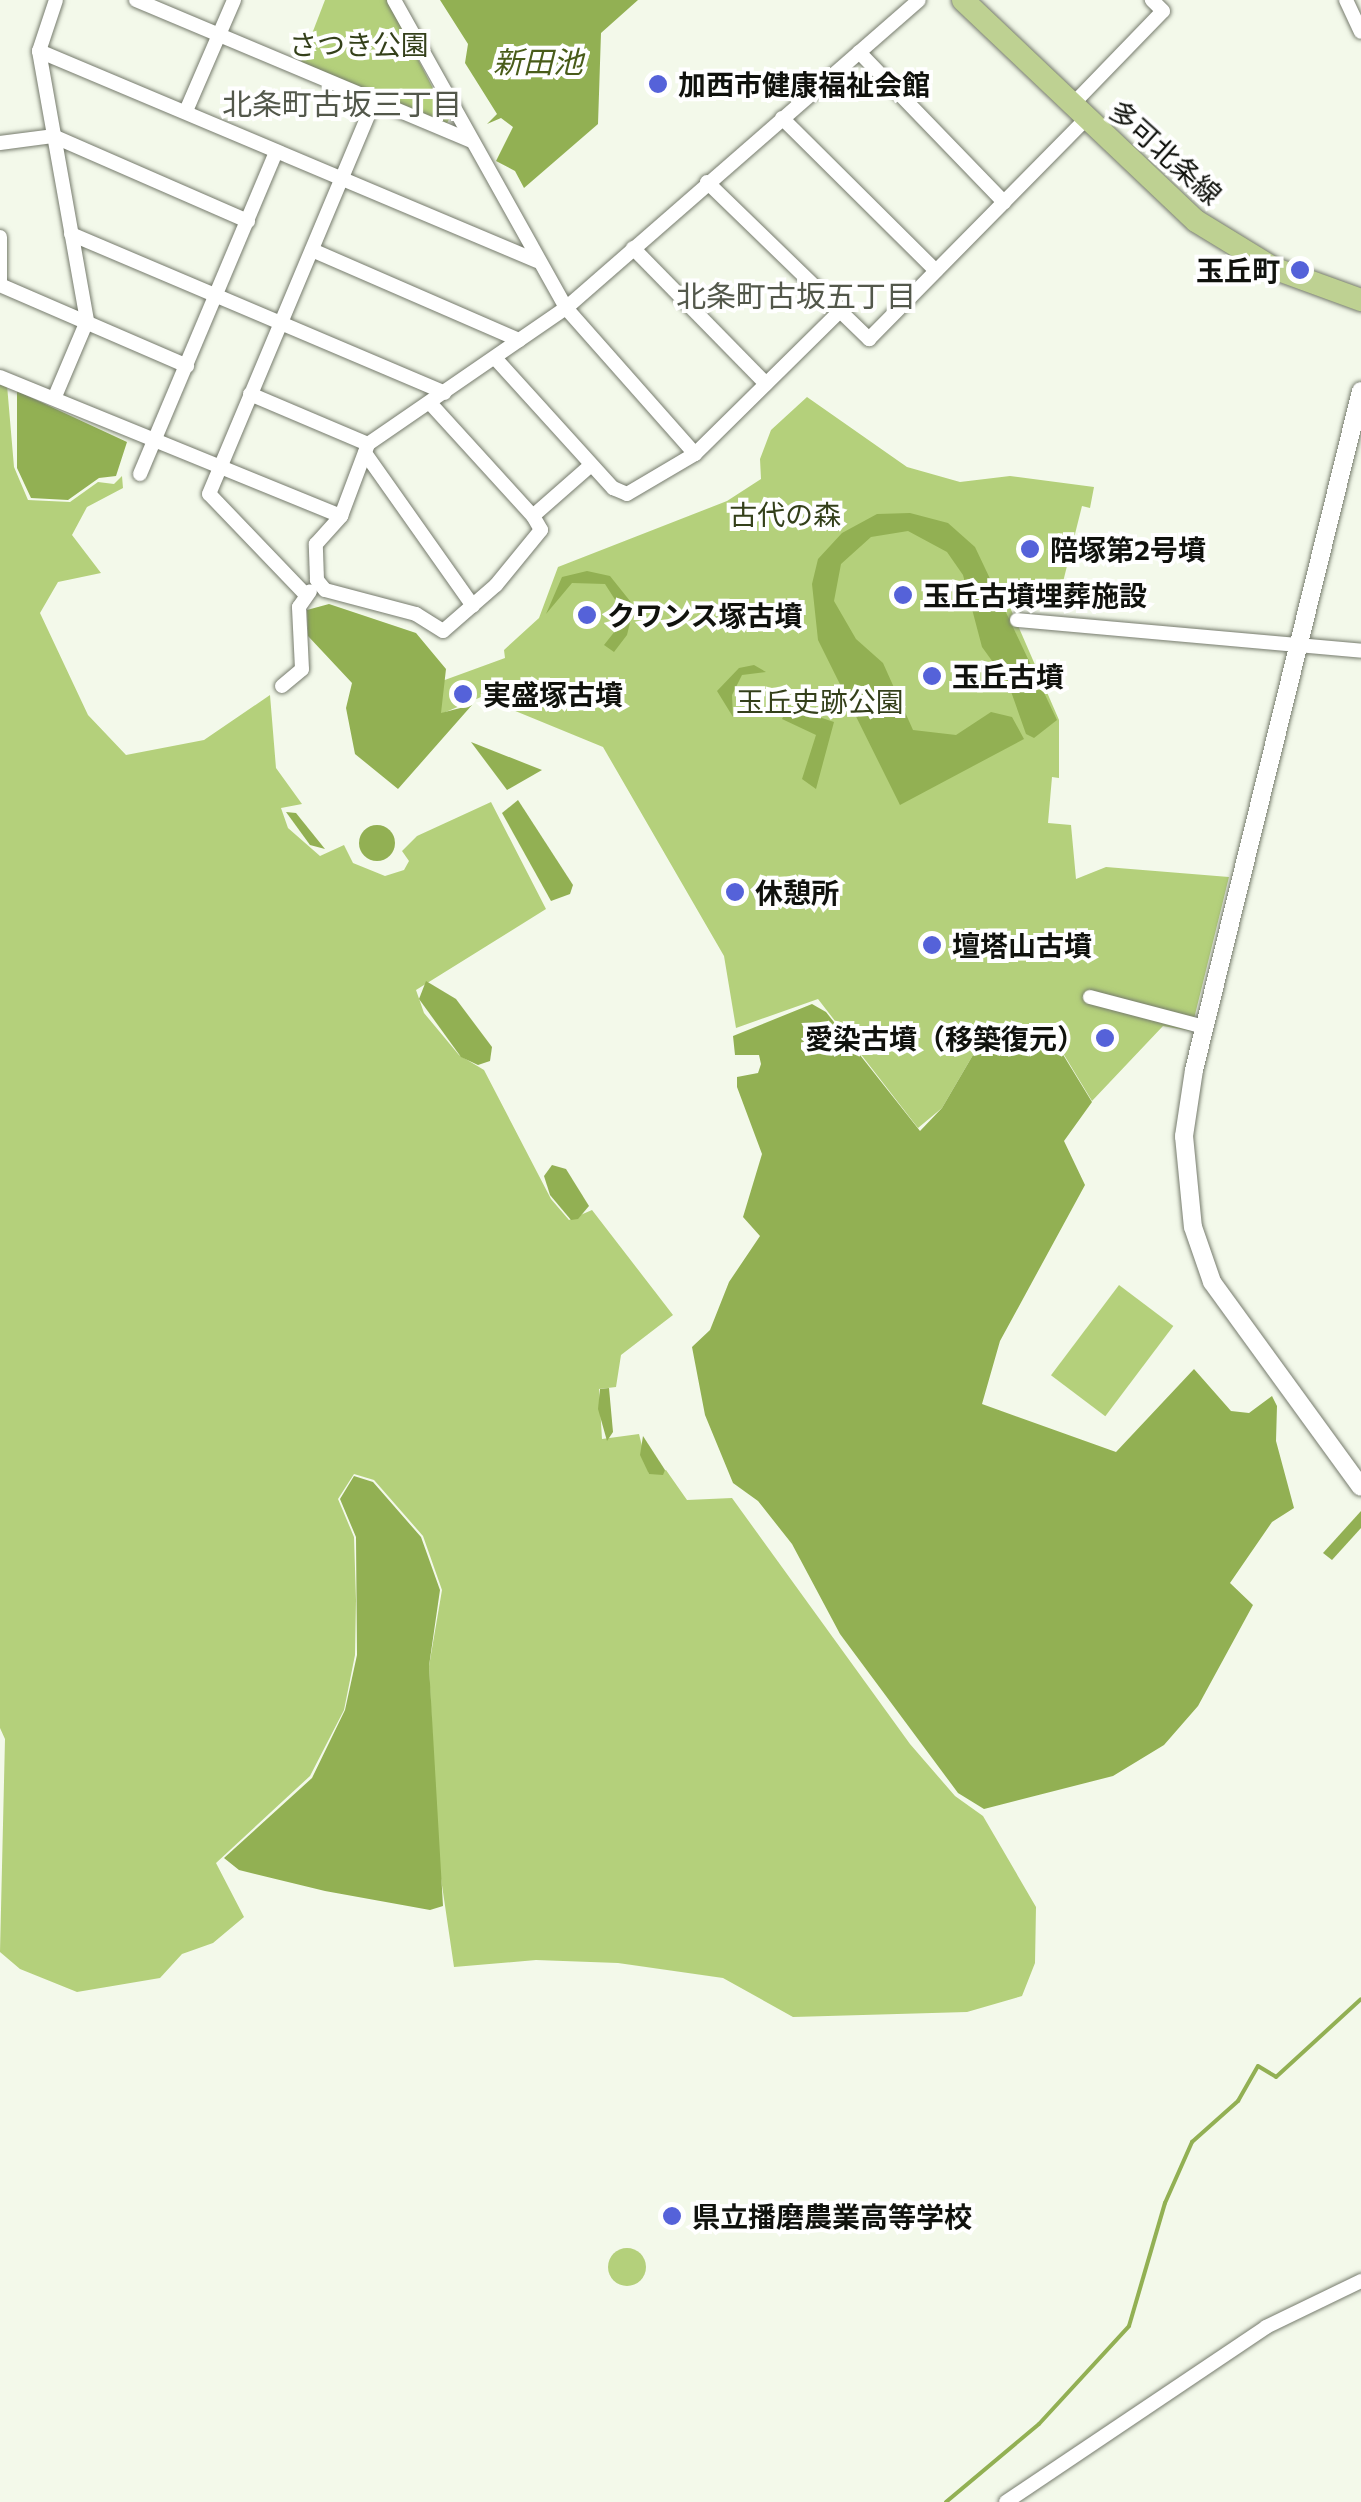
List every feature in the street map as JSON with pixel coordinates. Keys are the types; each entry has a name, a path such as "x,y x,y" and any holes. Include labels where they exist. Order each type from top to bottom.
{"main road":[{"name":"多可北条線","path":"963,0 1078,113 1230,244 1361,300"}],"street":[{"path":"56,0 39,51 87,321 56,394"},
{"path":"136,0 472,141"},
{"path":"186,111 234,0"},
{"path":"394,0 566,308 695,454"},
{"path":"282,686 302,669 299,607 317,580 316,544 341,516 367,448 566,308 919,0"},
{"path":"707,182 869,339 1004,202 1163,11 1152,0"},
{"path":"1346,0 1361,32"},
{"path":"39,51 537,261"},
{"path":"858,52 1004,202"},
{"path":"306,596 209,494 373,102"},
{"path":"782,118 936,271"},
{"path":"0,143 52,136 248,221"},
{"path":"140,474 276,152"},
{"path":"70,234 445,392"},
{"path":"0,237 0,285 187,366"},
{"path":"633,248 766,384"},
{"path":"312,250 520,340"},
{"path":"495,358 591,465 628,494 695,454 838,312"},
{"path":"0,377 56,394 341,516"},
{"path":"1361,392 1204,1026 1184,1136 1201,1256 1238,1326 1361,1488"},
{"path":"250,394 367,448 473,606"},
{"path":"317,580 325,590 416,614 443,631 473,606 541,530 533,516 430,403"},
{"path":"533,516 591,465"},
{"path":"1017,620 1299,649 1361,651"},
{"path":"1090,997 1204,1026"},
{"path":"1006,2502 1266,2327 1361,2282"}],"green space":[{"name":"さつき公園","path":"325,0 387,0 449,119 445,128 300,65"},
{"path":"0,385 7,385 14,467 28,500 70,502 98,482 114,484 122,476 123,488 87,507 72,535 101,573 58,582 40,613 88,715 126,755 204,740 270,695 276,768 302,804 281,808 288,828 320,856 344,845 353,863 385,876 404,870 409,861 402,851 417,836 491,802 546,909 416,990 424,1013 459,1055 484,1070 551,1199 569,1220 592,1210 673,1315 621,1355 616,1387 599,1389 602,1439 639,1434 649,1474 666,1470 687,1500 732,1498 910,1744 955,1796 983,1816 1036,1907 1035,1963 1022,1996 967,2012 793,2017 723,1978 618,1963 536,1960 454,1967 438,1858 429,1666 442,1590 423,1536 374,1480 354,1474 338,1499 354,1537 356,1600 355,1655 344,1710 310,1776 216,1863 244,1917 213,1943 182,1954 160,1978 77,1992 20,1969 0,1952 5,1739 0,1728"},
{"name":"玉丘史跡公園","path":"807,397 907,467 960,482 1010,476 1094,487 1090,508 1082,506 1056,610 1009,605 1059,720 1059,778 1052,777 1048,823 1071,825 1076,879 1106,867 1229,877 1191,1031 1163,1026 1092,1101 1052,1035 1034,1041 987,1031 942,1108 918,1128 818,999 736,1028 724,956 603,747 481,697 441,714 437,708 442,681 505,658 504,650 539,618 558,567 727,501 761,479 760,459 771,430"},
{"path":"1119,1285 1173,1326 1105,1416 1051,1375"},
{"path":"627,2248 640,2254 646,2267 640,2280 627,2286 614,2280 608,2267 614,2254"}],"water":[{"name":"新田池","path":"440,0 638,0 601,33 598,124 524,188 515,171 496,161 513,127 501,118 487,124 497,114 465,63 468,44"},
{"path":"17,391 127,442 116,476 99,478 68,500 31,498 17,468"},
{"path":"910,513 948,523 975,547 1057,720 1034,738 1026,734 1008,683 982,647 963,575 947,552 908,531 871,537 841,564 834,601 856,639 883,663 913,730 956,735 991,712 1012,717 1024,739 900,805 818,640 812,584 818,559 842,533 877,514"},
{"path":"587,571 610,576 634,606 627,635 614,652 604,645 619,626 621,609 605,584 572,583 546,614 562,577"},
{"path":"329,604 416,633 446,669 441,713 472,705 398,789 355,754 346,708 352,683 308,636 307,610"},
{"path":"754,665 766,672 742,675 732,695 733,717 717,691 739,668"},
{"path":"801,711 834,722 816,789 802,779 816,735 782,719 785,713"},
{"path":"471,742 542,770 507,790"},
{"path":"518,800 573,885 570,894 551,901 502,813"},
{"path":"286,812 296,813 325,849 310,845"},
{"path":"377,825 390,830 395,843 390,856 377,861 364,856 359,843 364,830"},
{"path":"426,981 456,999 492,1047 490,1061 478,1065 461,1057 419,999"},
{"path":"812,1004 826,1012 920,1131 942,1108 987,1031 1034,1041 1051,1035 1092,1102 1064,1141 1085,1185 1000,1341 982,1404 1116,1452 1194,1369 1231,1411 1249,1413 1272,1396 1277,1406 1276,1441 1294,1508 1272,1522 1230,1583 1253,1605 1198,1706 1164,1745 1113,1776 984,1809 958,1793 840,1634 792,1544 758,1501 733,1483 705,1415 692,1347 710,1330 729,1282 760,1236 743,1217 762,1154 737,1087 737,1077 758,1073 761,1064 759,1055 735,1055 733,1036"},
{"path":"552,1165 566,1169 589,1206 578,1219 571,1220 550,1195 544,1176"},
{"path":"609,1388 613,1432 607,1441 598,1409 600,1389"},
{"path":"643,1436 665,1470 663,1475 649,1474 640,1455"},
{"path":"354,1476 373,1482 421,1537 440,1590 429,1666 443,1906 430,1910 239,1870 224,1858 312,1778 345,1710 357,1655 356,1537 340,1499"},
{"path":"1361,1511 1361,1528 1332,1560 1323,1553"}],"waterway":[{"path":"946,2502 1039,2424 1129,2326 1165,2203 1192,2142 1238,2101 1258,2066 1276,2077 1361,1999"}],"place":[{"name":"加西市健康福祉会館","path":"658,84"},
{"name":"玉丘町","path":"1300,270"},
{"name":"陪塚第2号墳","path":"1030,549"},
{"name":"玉丘古墳埋葬施設","path":"903,595"},
{"name":"クワンス塚古墳","path":"587,615"},
{"name":"玉丘古墳","path":"932,676"},
{"name":"実盛塚古墳","path":"463,694"},
{"name":"休憩所","path":"735,892"},
{"name":"壇塔山古墳","path":"932,945"},
{"name":"愛染古墳（移築復元）","path":"1105,1038"},
{"name":"県立播磨農業高等学校","path":"672,2216"}],"district":[{"name":"北条町古坂三丁目","path":"342,103"},
{"name":"北条町古坂五丁目","path":"796,295"}],"park label":[{"name":"古代の森","path":"785,514"}]}
